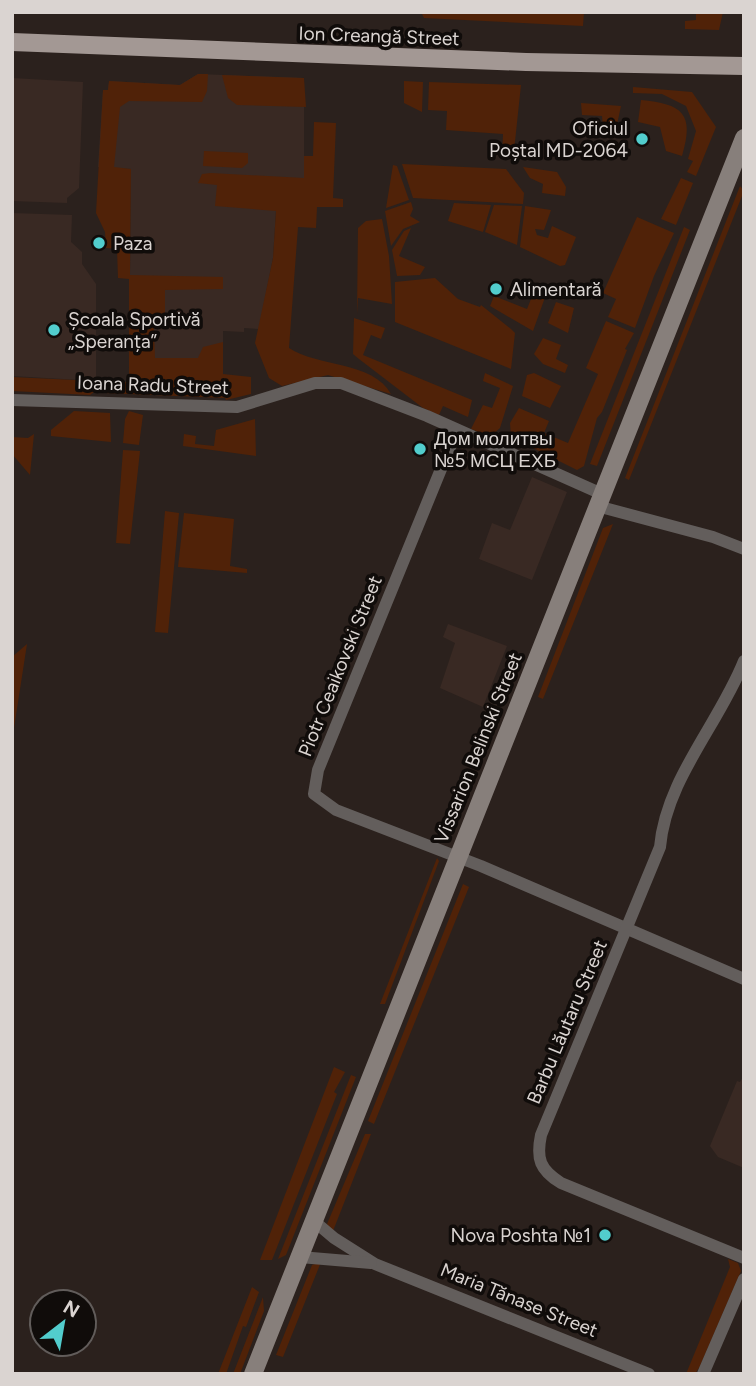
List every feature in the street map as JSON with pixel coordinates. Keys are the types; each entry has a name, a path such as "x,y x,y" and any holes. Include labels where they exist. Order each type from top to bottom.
{"main road":[{"name":"Ion Creangă Street","path":"12,42 499,62 744,66"},
{"name":"Vissarion Belinski Street","path":"253,1374 744,138"}],"street":[{"name":"Ioana Radu Street","path":"12,400 237,407 329,382 355,387 457,430 599,500 744,548"},
{"name":"Piotr Ceaikovski Street","path":"457,430 318,770 314,794 327,806 458,857 744,979"},
{"name":"Barbu Lăutaru Street","path":"744,661 738,694 668,801 660,848 541,1135 537,1155 540,1167 561,1183 744,1258"},
{"name":"Maria Tănase Street","path":"314,1221 334,1238 375,1264 649,1374"},
{"name":"Maria Tănase Street","path":"300,1257 375,1264"},
{"path":"703,1374 744,1279"}],"shaded area":[{"path":"421,12 584,12 583,26 424,18"},
{"path":"696,12 723,12 719,30 685,29 685,21 696,20"},
{"path":"198,74 304,78 304,178 276,211 273,258 259,329 244,328 244,332 223,331 223,374 129,368 131,169 98,167 103,90 108,90 109,81 180,85"},
{"path":"198,74 208,74 207,91 202,102 129,101 120,107 114,167 131,169 130,275 223,277 223,289 165,290 165,328 154,328 155,358 198,358 203,347 223,342 223,374 251,377 251,394 226,400 105,393 107,382 129,382 129,279 118,278 117,249 106,248 105,232 96,213 103,90 108,90 109,81 180,85"},
{"path":"222,75 304,78 306,107 237,105 228,98"},
{"path":"12,78 83,82 79,188 67,198 67,203 12,201"},
{"path":"404,81 423,82 422,112 404,103"},
{"path":"429,82 521,85 514,151 511,156 502,157 503,134 446,130 447,111 428,110"},
{"path":"633,87 692,92 716,127 696,176 687,172 693,161 688,159 696,131 686,106 662,94 633,93"},
{"path":"641,100 667,104 682,113 687,130 682,156 666,151 660,127 638,122"},
{"path":"581,103 621,106 616,129 603,128 602,116 582,115"},
{"path":"314,122 336,123 333,198 343,199 343,207 317,207 316,228 298,227 289,348 314,359 358,370 383,383 391,394 328,375 282,386 269,378 255,343 273,258 276,211 215,206 217,185 198,183 202,174 211,173 304,178 304,156 313,156"},
{"path":"204,151 248,153 248,163 242,168 203,166"},
{"path":"402,164 506,169 524,193 523,204 413,198"},
{"path":"393,165 397,166 409,200 386,208"},
{"path":"523,167 557,172 566,187 565,196 542,193 543,184 530,178"},
{"path":"681,178 693,183 676,225 661,219"},
{"path":"740,186 744,191 629,480 625,478"},
{"path":"411,202 413,209 410,216 420,222 403,229 391,246 385,211"},
{"path":"454,203 491,205 483,232 448,221"},
{"path":"494,205 522,206 517,245 485,232"},
{"path":"525,206 551,210 544,230 535,229 537,235 548,238 552,226 576,237 565,265 560,266 520,247"},
{"name":"Școala Sportivă „Speranța”","path":"12,213 72,215 71,242 82,252 82,264 96,284 96,381 12,376"},
{"path":"637,217 674,233 654,276 635,328 608,317 616,299 603,293"},
{"path":"382,219 389,256 392,304 358,298 357,314 358,228 366,221"},
{"path":"684,227 690,230 597,466 590,464"},
{"path":"411,228 399,256 425,267 420,275 397,276 392,250 404,231"},
{"path":"435,278 458,299 480,307 481,305 515,333 511,369 395,322 395,282"},
{"path":"537,284 548,289 533,331 490,306 494,296 527,309"},
{"path":"556,302 574,308 568,333 548,323"},
{"path":"354,318 385,328 381,339 371,335 363,355 472,400 468,417 443,406 439,415 423,408 353,354"},
{"path":"606,321 634,333 625,349 627,350 602,412 597,418 584,466 577,470 511,437 510,423 519,408 549,421 544,433 568,443 598,374 586,368"},
{"path":"543,338 561,345 556,359 568,365 565,373 543,364 534,354"},
{"path":"485,373 513,386 500,428 490,437 471,429 483,405 492,408 500,388 483,381"},
{"path":"534,373 561,386 550,408 522,396 527,375"},
{"path":"12,377 96,381 94,392 90,395 12,391"},
{"path":"74,411 110,413 111,442 51,436 51,430"},
{"path":"129,411 143,415 139,445 123,443 125,419"},
{"path":"255,419 256,456 183,446 184,434 196,436 195,444 214,446 216,430"},
{"path":"34,434 30,475 12,454 12,437 28,438"},
{"path":"123,450 140,451 130,544 116,543"},
{"path":"532,477 567,492 532,580 479,559 492,523 510,530"},
{"path":"165,511 179,513 168,633 155,632"},
{"path":"184,513 234,519 230,566 247,569 247,573 178,567"},
{"path":"613,524 543,699 538,697 603,528"},
{"path":"448,624 507,646 483,707 440,688 455,643 443,637"},
{"path":"27,644 12,741 12,657"},
{"path":"437,858 439,861 385,1004 380,1004"},
{"path":"463,884 469,887 374,1124 368,1121"},
{"path":"334,1067 345,1072 334,1092 337,1094 272,1260 260,1260"},
{"path":"351,1075 356,1077 286,1255 278,1259"},
{"path":"744,1075 744,1168 718,1157 710,1146 737,1081 740,1082"},
{"path":"365,1134 371,1134 333,1231 327,1224"},
{"path":"728,1259 738,1263 741,1271 700,1366 695,1374 686,1374 730,1267"},
{"path":"321,1262 283,1357 276,1355 312,1265"},
{"path":"252,1287 259,1292 246,1327 243,1326 226,1374 218,1374"},
{"path":"263,1297 264,1311 240,1374 233,1374"}],"place":[{"name":"Oficiul Poștal MD-2064","path":"642,139"},
{"name":"Paza","path":"99,243"},
{"name":"Alimentară","path":"496,289"},
{"name":"Școala Sportivă „Speranța”","path":"54,330"},
{"name":"Дом молитвы №5 МСЦ ЕХБ","path":"420,449"},
{"name":"Nova Poshta №1","path":"605,1235"}]}
